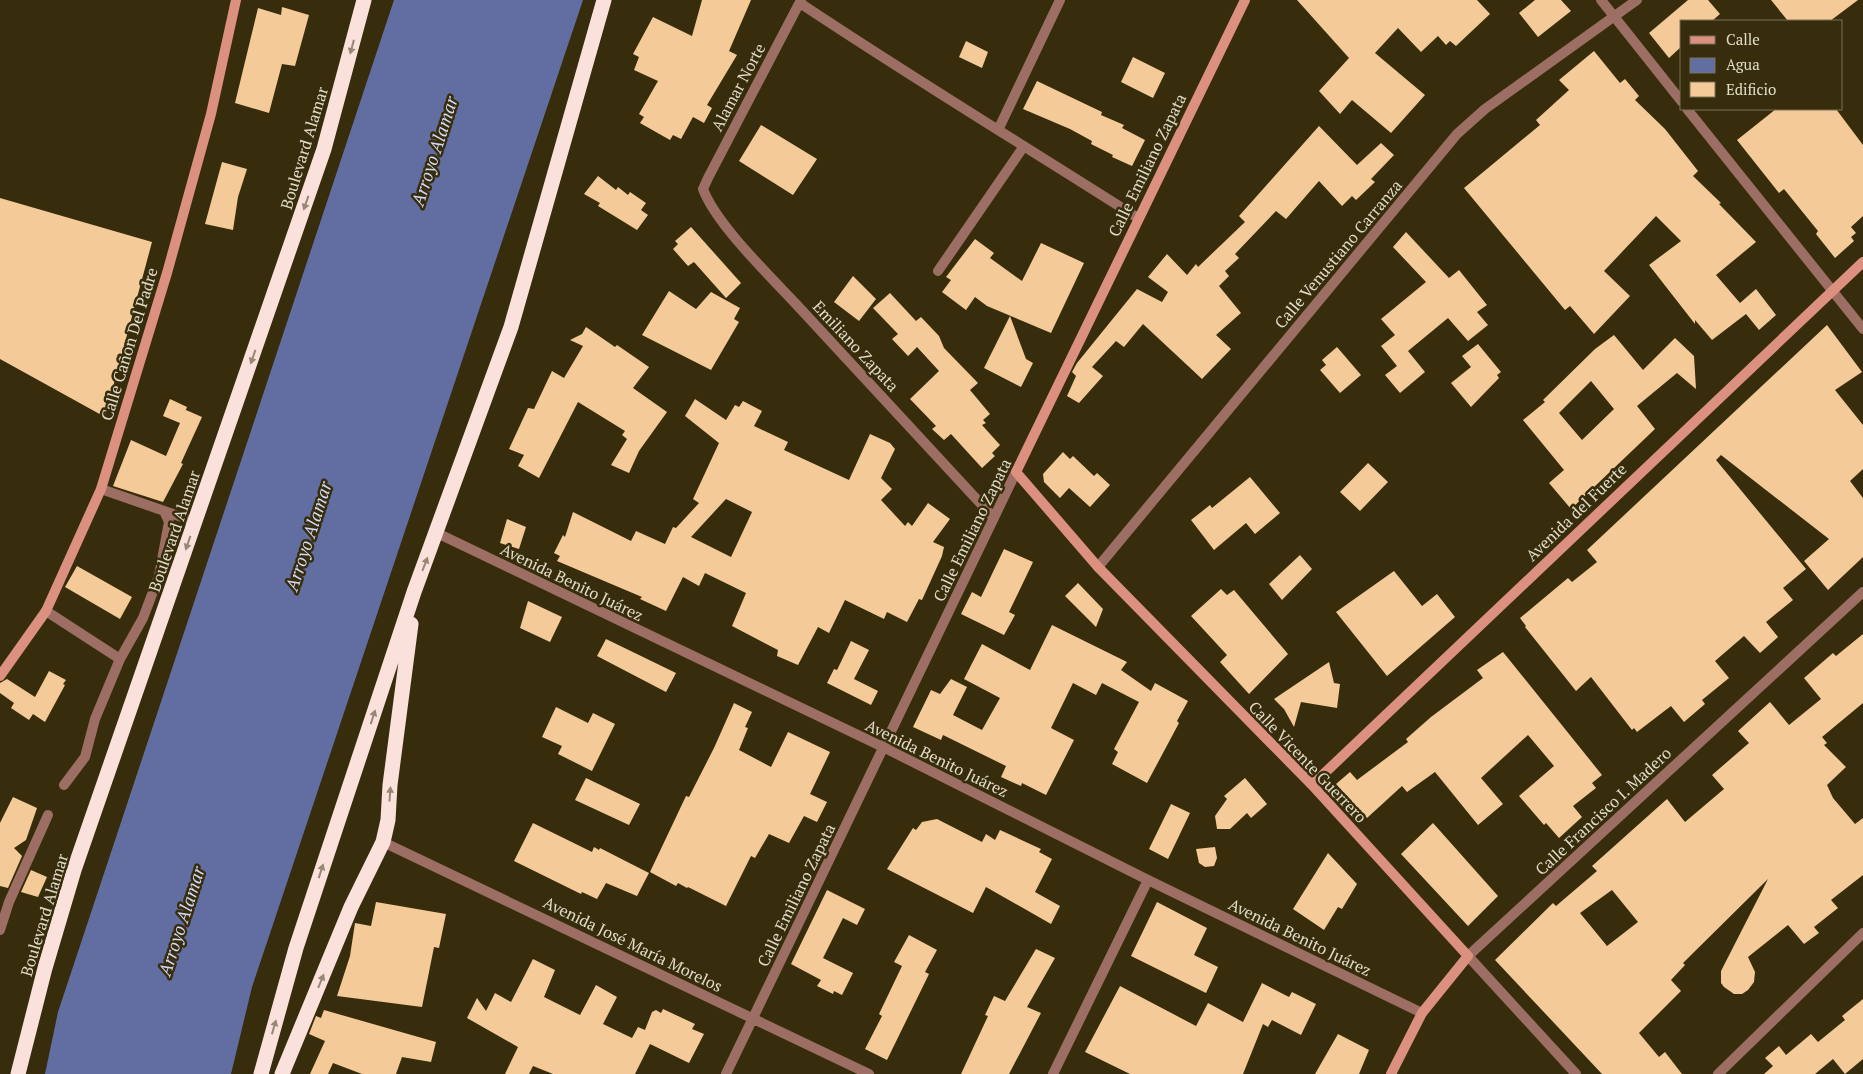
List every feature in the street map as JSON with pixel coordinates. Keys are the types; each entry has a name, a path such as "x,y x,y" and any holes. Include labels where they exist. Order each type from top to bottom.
{"highway":[{"name":"Boulevard Alamar","path":"18,1074 45,968 74,870 324,149 364,0"},
{"path":"261,1074 296,948 414,592 511,327 604,0"},
{"path":"282,1074 351,907 383,842 388,820 390,785 414,592"}],"street":[{"name":"Calle Cañon Del Padre","path":"0,676 46,611 101,489 166,274 208,123 236,0"},
{"path":"998,128 1060,0"},
{"name":"Calle Emiliano Zapata","path":"726,1074 1245,0"},
{"path":"1601,0 1680,100"},
{"name":"Calle Venustiano Carranza","path":"1098,567 1457,134 1485,109 1637,0"},
{"path":"801,1 890,63 998,128 1138,218"},
{"name":"Alamar Norte","path":"703,190 801,1"},
{"path":"1688,110 1863,328"},
{"path":"938,272 1024,146"},
{"name":"Emiliano Zapata","path":"703,190 708,201 730,230 994,518"},
{"name":"Avenida del Fuerte","path":"1312,785 1863,262"},
{"name":"Calle Vicente Guerrero","path":"1016,472 1098,567 1312,785 1576,1074"},
{"path":"101,489 196,522"},
{"path":"64,785 85,757 95,719 120,659 143,618 159,576 169,522 164,511"},
{"name":"Avenida Benito Juárez","path":"437,533 885,748 1148,880 1422,1013"},
{"name":"Calle Francisco I. Madero","path":"1391,1074 1422,1013 1468,956 1863,592"},
{"path":"46,611 120,659"},
{"path":"1,924 48,815"},
{"name":"Avenida José María Morelos","path":"383,842 869,1074"},
{"path":"1053,1074 1148,880"},
{"path":"1718,1074 1863,933"}],"water":[{"name":"Arroyo Alamar","path":"394,0 583,0 252,987 231,1074 45,1074 58,1012"}],"building":[{"path":"702,0 751,0 729,51 737,55 707,105 712,108 704,123 693,117 681,139 673,135 670,140 640,123 644,117 639,114 658,81 634,70 639,57 633,54 653,17 692,36"},
{"path":"1297,0 1477,0 1490,14 1456,46 1450,41 1446,45 1438,36 1421,52 1398,28 1375,53 1425,95 1391,133 1352,100 1340,114 1319,91 1349,58"},
{"path":"1535,0 1561,0 1571,11 1538,37 1519,13"},
{"path":"1688,0 1708,0 1720,14 1713,20 1680,20 1680,48 1669,58 1649,33"},
{"path":"1771,0 1858,0 1831,20 1787,20"},
{"path":"282,7 309,15 295,66 282,64 269,113 235,103 258,8 281,15"},
{"path":"966,41 988,52 982,68 959,57"},
{"path":"1594,51 1620,83 1625,79 1639,96 1635,100 1665,129 1698,171 1693,176 1721,203 1719,204 1756,242 1716,275 1740,303 1756,289 1776,315 1759,330 1746,314 1712,340 1695,320 1695,324 1649,265 1681,241 1656,216 1604,271 1630,296 1594,334 1570,306 1565,310 1464,188 1540,125 1536,120 1569,90 1559,80"},
{"path":"1133,57 1165,73 1153,98 1121,82"},
{"path":"1037,81 1102,112 1101,115 1124,125 1122,128 1145,140 1132,166 1112,157 1113,155 1091,144 1092,141 1070,129 1023,109"},
{"path":"1775,110 1837,110 1863,145 1863,216 1851,227 1856,233 1851,237 1854,241 1835,258 1816,234 1818,231 1784,189 1779,193 1737,140"},
{"path":"761,125 817,159 793,195 739,161"},
{"path":"1319,126 1357,165 1381,143 1394,155 1371,179 1375,182 1356,200 1352,196 1342,206 1319,181 1286,219 1276,211 1235,254 1239,258 1225,271 1229,276 1219,286 1241,313 1216,335 1231,349 1202,379 1143,324 1124,347 1116,341 1092,367 1103,376 1079,403 1067,396 1076,376 1072,372 1077,363 1137,289 1162,302 1168,292 1148,277 1167,254 1187,275 1196,264 1198,267 1245,222 1239,216"},
{"path":"222,162 247,169 238,197 233,230 205,224"},
{"path":"598,176 616,190 618,187 628,195 630,192 646,203 641,210 648,215 637,230 598,206 600,203 584,194"},
{"path":"0,198 152,242 105,417 0,359"},
{"path":"691,227 741,283 726,298 694,262 688,266 673,249 678,244 675,241"},
{"path":"1406,232 1449,278 1459,270 1487,305 1477,312 1488,325 1468,341 1448,318 1408,351 1425,372 1400,393 1385,375 1397,366 1381,346 1395,335 1381,319 1426,282 1393,247"},
{"path":"975,239 994,253 990,258 1022,281 1041,243 1084,263 1051,333 987,306 975,297 966,310 942,292 951,280 946,277"},
{"path":"853,276 876,299 859,321 834,302"},
{"path":"669,291 696,309 711,292 740,308 734,319 739,322 711,370 642,335"},
{"path":"890,293 916,321 921,317 939,336 944,348 978,383 970,390 990,414 983,420 986,423 982,425 1000,445 992,453 995,456 982,468 951,434 944,440 932,429 936,426 910,399 939,371 917,347 908,356 892,339 898,334 873,308"},
{"path":"1010,316 1026,359 1033,363 1021,387 984,368"},
{"path":"1827,325 1862,372 1835,390 1863,425 1863,469 1850,481 1863,498 1863,557 1828,590 1804,561 1829,539 1721,455 1716,460 1806,569 1783,588 1793,600 1766,622 1778,637 1760,653 1744,636 1715,661 1729,678 1702,700 1705,704 1684,722 1671,706 1637,732 1634,728 1632,730 1591,677 1576,691 1525,627 1520,618 1568,578 1572,582 1597,562 1587,550"},
{"path":"586,327 649,367 633,388 667,412 639,451 629,473 611,465 627,439 622,435 625,431 578,402 539,478 518,466 524,455 509,449 528,408 534,409 552,371 564,378 583,346 570,340 582,334"},
{"path":"1614,335 1643,370 1675,338 1694,356 1696,389 1677,373 1637,406 1655,429 1571,509 1549,483 1564,470 1523,420 1545,402 1543,400 1595,349","holes":["1591,381 1614,409 1582,440 1559,413"]},
{"path":"1478,344 1501,372 1497,375 1499,378 1471,407 1451,383 1471,367 1462,356"},
{"path":"1337,347 1361,375 1340,393 1320,370 1326,365 1322,360"},
{"path":"170,399 187,407 185,412 186,410 202,417 181,463 183,464 163,502 113,486 131,440 166,456 180,423 163,416"},
{"path":"695,399 726,420 735,405 739,407 743,401 762,411 754,426 788,442 784,450 849,480 870,434 890,443 895,449 881,478 892,489 881,500 905,526 908,522 912,526 928,503 950,519 933,542 944,547 942,556 922,600 919,599 907,622 887,612 884,619 845,600 829,633 818,627 798,665 777,656 778,650 732,626 746,593 705,573 699,586 683,577 666,611 640,599 642,597 557,561 560,556 554,553 563,535 565,537 573,512 631,541 636,531 665,544 673,527 676,528 699,503 693,499 719,443 685,416","holes":["726,499 752,512 731,557 691,537"]},
{"path":"1063,452 1070,459 1073,456 1094,476 1097,473 1110,485 1090,507 1069,488 1060,498 1044,482 1043,474"},
{"path":"1368,463 1388,482 1360,511 1340,492"},
{"path":"1250,477 1280,513 1255,534 1246,523 1214,550 1191,520 1210,505 1212,508"},
{"path":"507,519 526,527 519,549 500,543"},
{"path":"1004,549 1033,562 1009,612 1015,615 1004,635 961,614 972,592 981,597"},
{"path":"1300,555 1312,569 1282,600 1269,584"},
{"path":"77,566 132,597 120,619 65,587"},
{"path":"1394,571 1422,606 1437,594 1455,617 1387,676 1336,612"},
{"path":"1078,583 1103,609 1096,627 1065,596"},
{"path":"1221,589 1227,595 1234,590 1288,654 1249,694 1220,662 1227,655 1191,616"},
{"path":"528,601 562,617 550,642 520,628"},
{"path":"1052,625 1127,662 1121,670 1151,691 1155,683 1188,701 1177,721 1179,723 1147,783 1112,764 1118,752 1114,749 1139,702 1102,683 1096,695 1073,683 1051,728 1074,740 1046,795 1022,783 1021,786 1001,777 1006,766 943,735 941,740 913,727 931,690 940,694 951,679 967,687 953,715 982,730 1000,698 964,679 982,644 1030,670"},
{"path":"1863,634 1863,703 1822,737 1827,743 1824,745 1846,767 1827,785 1833,798 1855,824 1863,818 1863,875 1831,900 1838,908 1814,927 1819,933 1804,944 1788,925 1748,957 1755,972 1754,982 1742,994 1734,994 1721,983 1721,971 1768,879 1683,963 1685,965 1671,980 1681,991 1639,1033 1659,1057 1665,1052 1682,1074 1602,1074 1495,960 1553,903 1556,906 1597,871 1592,866 1667,799 1685,822 1724,789 1712,775 1749,743 1738,731 1770,702 1789,725 1821,699 1804,678 1833,653 1836,656","holes":["1612,890 1638,922 1607,946 1580,913"]},
{"path":"606,639 676,673 666,692 597,656"},
{"path":"851,641 869,650 854,679 878,691 871,705 827,683 834,669 837,670"},
{"path":"1503,652 1602,775 1592,783 1596,788 1573,806 1582,817 1559,838 1546,823 1544,825 1519,796 1554,766 1528,735 1481,778 1503,804 1478,825 1435,772 1407,792 1402,786 1367,818 1336,784 1350,772 1357,780 1408,742 1406,739 1431,717 1483,678 1477,670"},
{"path":"1329,662 1334,683 1340,684 1337,708 1301,702 1294,727 1284,709 1274,699"},
{"path":"49,671 66,680 45,722 33,714 29,720 11,708 14,703 0,693 0,683 7,679 35,697"},
{"path":"734,703 752,712 745,727 748,728 739,750 771,767 788,732 830,752 810,794 827,802 817,822 804,816 789,843 769,834 755,858 751,856 726,906 678,883 676,886 650,872 686,796 689,797 714,748"},
{"path":"556,707 588,723 593,713 615,724 592,771 558,754 562,746 542,737"},
{"path":"586,778 640,804 629,825 575,800"},
{"path":"1245,778 1267,804 1251,818 1247,813 1230,829 1217,829 1215,816 1227,799 1224,796"},
{"path":"13,797 37,808 26,840 14,848 22,856 8,888 0,886 0,823"},
{"path":"1171,804 1190,813 1168,859 1149,849"},
{"path":"937,819 982,842 986,834 995,840 1000,830 1041,849 1039,852 1052,859 1035,892 1060,906 1051,924 986,887 973,913 887,869 913,828 916,830 922,822"},
{"path":"533,823 592,852 594,847 599,850 600,848 649,873 637,896 606,883 597,899 582,892 581,894 514,861"},
{"path":"1433,823 1498,896 1468,926 1401,854"},
{"path":"1215,847 1217,858 1214,866 1205,867 1199,863 1196,849"},
{"path":"1328,853 1357,884 1342,909 1338,907 1324,930 1293,909"},
{"path":"31,870 47,877 38,897 21,892"},
{"path":"827,890 865,909 857,925 843,918 823,958 853,973 842,995 834,991 833,994 817,986 821,980 791,964"},
{"path":"376,902 446,914 439,948 434,947 422,1007 337,996 350,956 355,923 371,926"},
{"path":"1157,902 1207,928 1194,955 1218,967 1206,993 1131,956"},
{"path":"909,935 937,950 925,972 929,974 887,1060 865,1049 882,1016 879,1014 902,966 894,962"},
{"path":"1036,949 1055,958 1027,1007 1041,1013 1009,1074 961,1074 988,1016 985,1015 994,996 1005,1001"},
{"path":"533,959 555,970 544,997 580,1015 596,985 617,997 603,1024 632,1038 638,1027 645,1030 652,1012 656,1010 661,1013 663,1009 695,1024 692,1029 704,1034 689,1063 650,1044 635,1074 553,1074 533,1066 529,1074 505,1074 518,1047 467,1018 477,998 486,1011 495,993 511,1002"},
{"path":"1262,983 1289,997 1292,992 1316,1004 1301,1035 1272,1020 1268,1027 1263,1024 1243,1074 1130,1074 1085,1052 1120,986 1196,1026 1208,1003 1243,1022"},
{"path":"1863,999 1863,1059 1845,1074 1833,1059 1815,1074 1764,1074 1773,1066 1765,1058 1779,1046 1786,1055 1811,1034 1818,1042 1845,1020 1842,1016"},
{"path":"324,1010 436,1042 431,1062 402,1057 396,1074 362,1074 333,1063 328,1074 310,1074 325,1041 309,1034 316,1016 321,1018"},
{"path":"1338,1034 1369,1050 1359,1074 1315,1074"}]}
